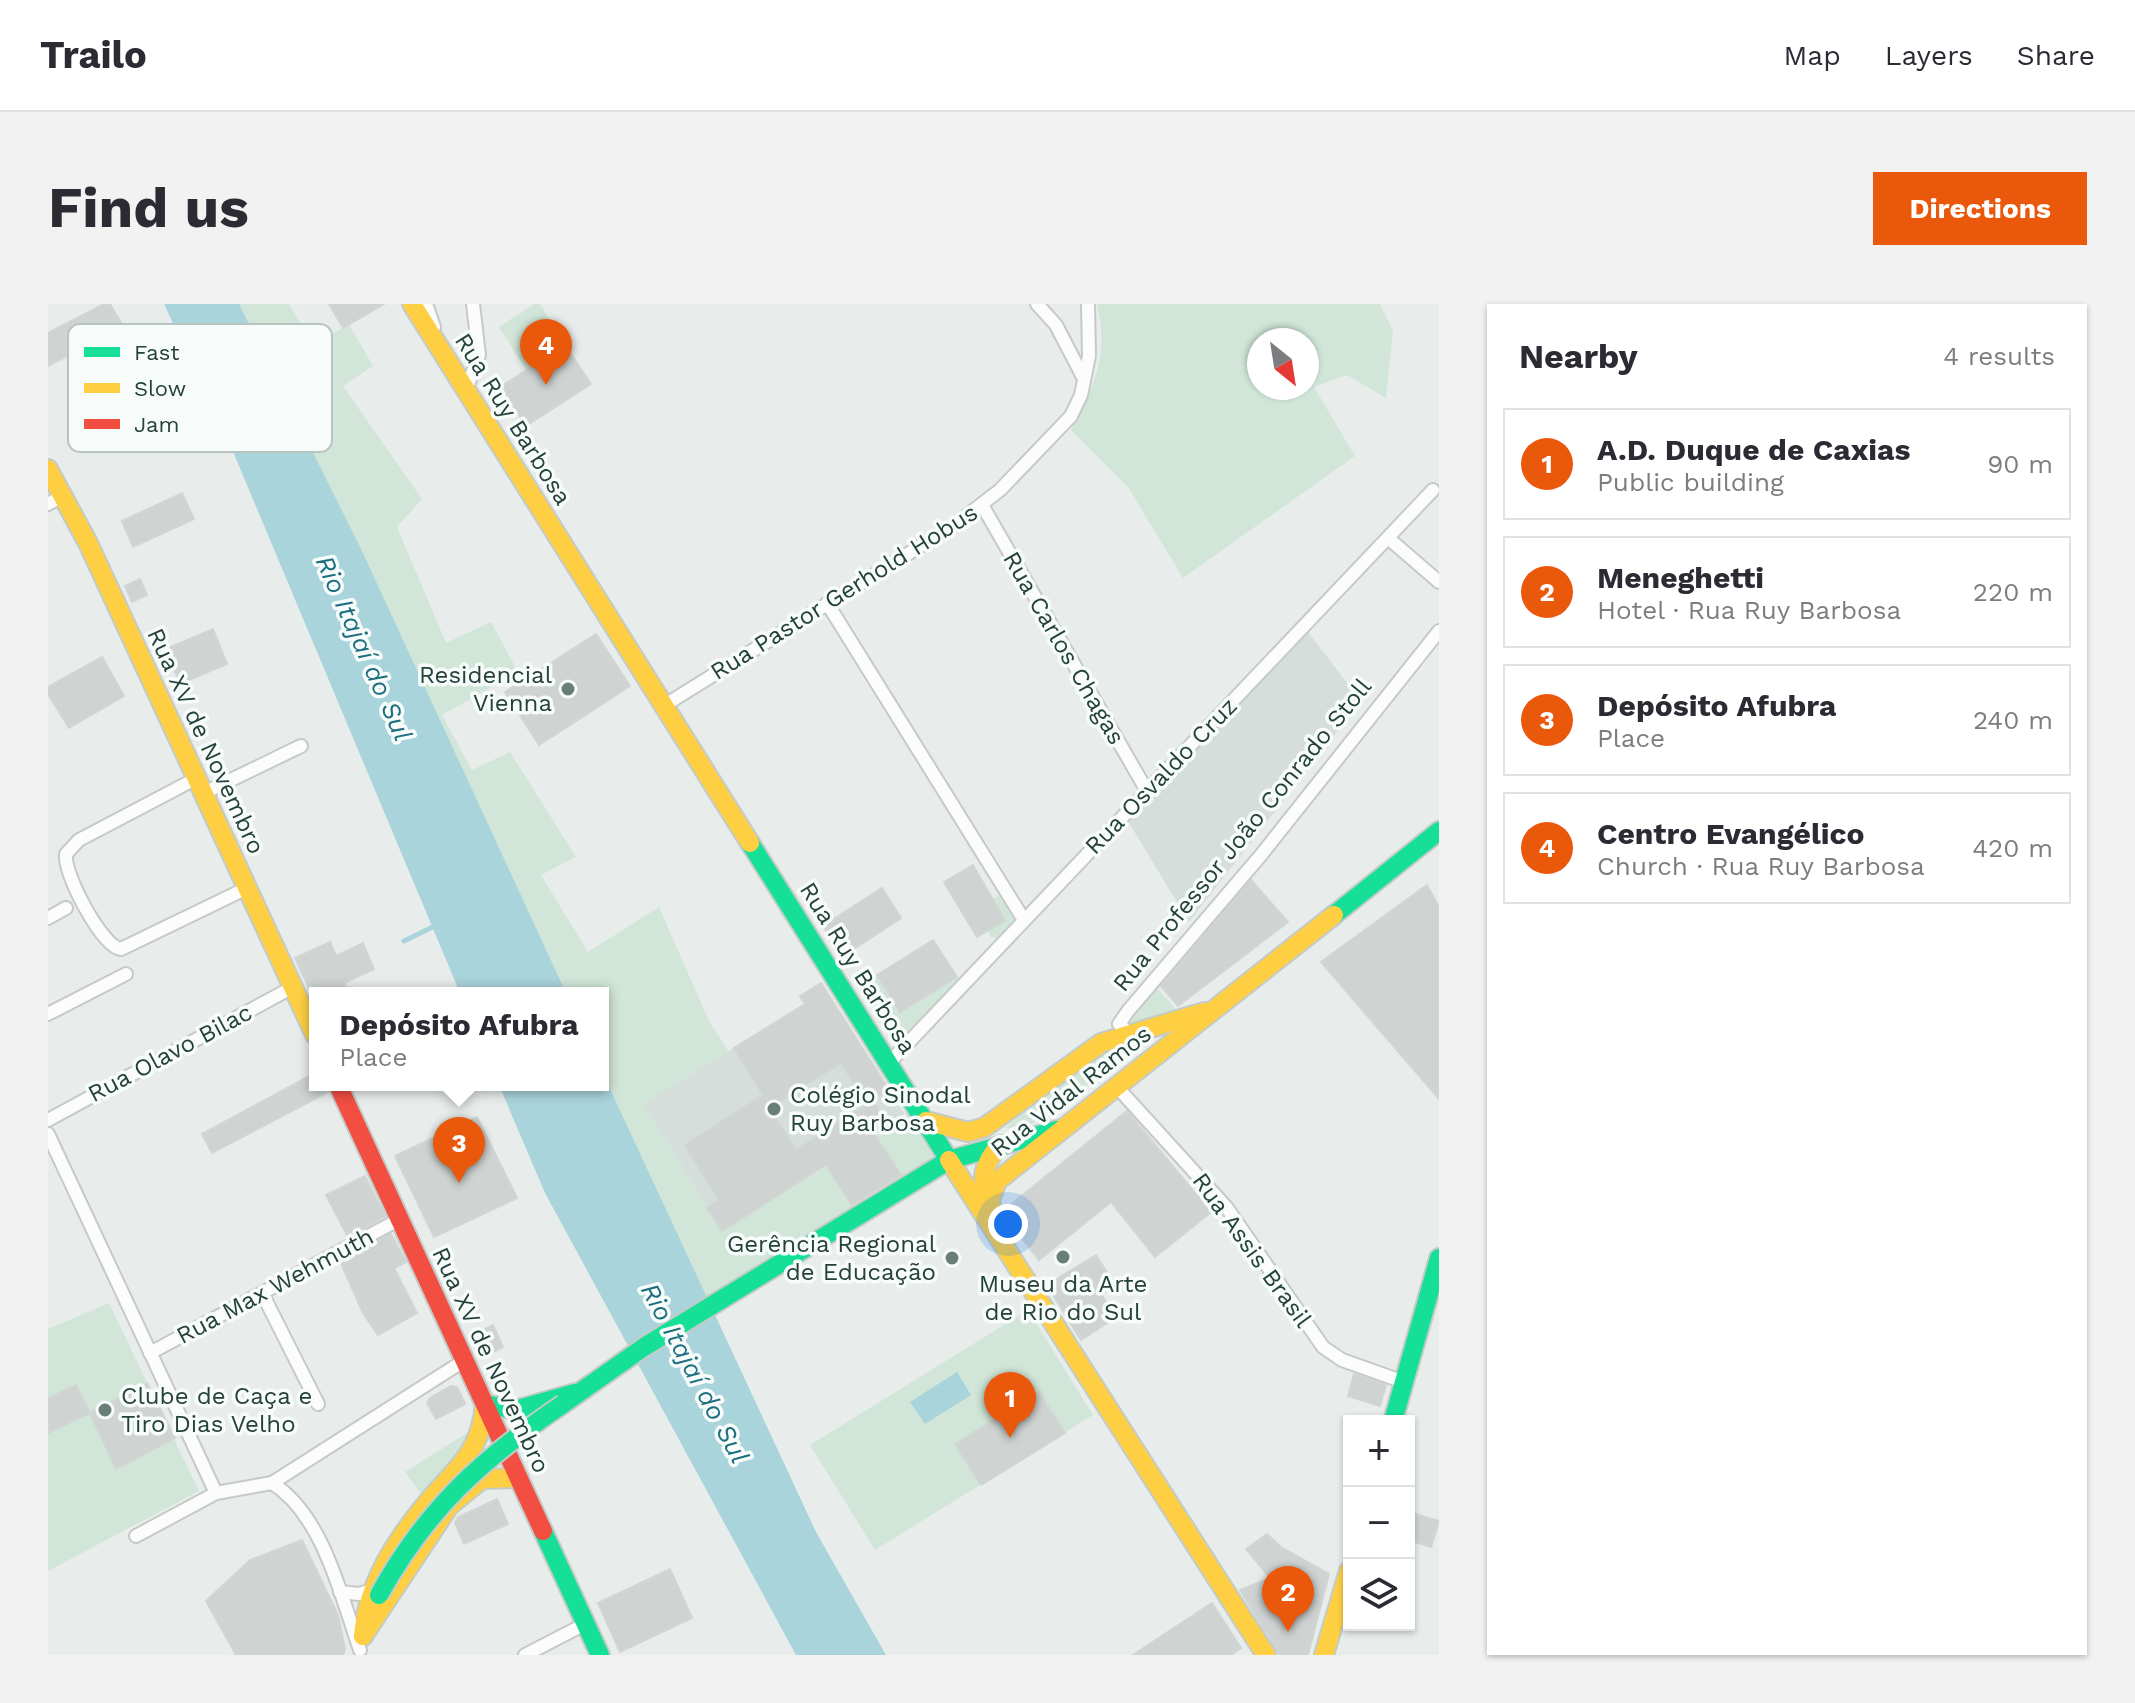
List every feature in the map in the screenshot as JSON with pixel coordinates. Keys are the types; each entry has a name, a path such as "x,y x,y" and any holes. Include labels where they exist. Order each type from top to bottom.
{"main road":[{"name":"Rua Ruy Barbosa","path":"412,304 949,1160 997,1229 1266,1655"},
{"name":"Rua XV de Novembro","path":"48,469 56,500 200,785 309,1022"},
{"name":"Rua Vidal Ramos","path":"989,1209 997,1181 1439,831"},
{"name":"Rua Vidal Ramos","path":"1130,1034 1217,1008"},
{"path":"926,1121 968,1132 985,1127 1101,1043 1130,1034"},
{"name":"Rua XV de Novembro","path":"341,1091 600,1655"},
{"path":"375,1592 442,1498 496,1450 585,1391 644,1347 949,1160 1069,1126"},
{"path":"997,1229 981,1175 988,1155 1000,1145"},
{"path":"1395,1415 1439,1258"},
{"path":"361,1647 375,1592 411,1523 469,1456 481,1431 485,1404 515,1410 585,1391"},
{"path":"467,1487 469,1456"},
{"path":"361,1647 409,1562 467,1487 493,1476 519,1478"},
{"path":"411,1523 448,1510"},
{"path":"1324,1655 1343,1591"}],"street":[{"path":"426,304 440,350"},
{"path":"466,390 479,355 473,304"},
{"path":"1037,304 1056,325 1084,379"},
{"name":"Rua Pastor Gerhold Hobus","path":"665,705 982,505 1071,416 1089,356 1088,304"},
{"name":"Rua Osvaldo Cruz","path":"889,1063 1433,490"},
{"name":"Rua Carlos Chagas","path":"982,505 1147,791"},
{"path":"1388,538 1439,582"},
{"path":"827,603 1024,920"},
{"name":"Rua Professor João Conrado Stoll","path":"1130,1034 1119,1024 1128,1011 1261,855 1439,631"},
{"path":"247,888 121,949 107,944 68,874 66,854 79,840 200,785 301,746"},
{"path":"48,918 66,908"},
{"path":"48,1014 126,974"},
{"name":"Rua Olavo Bilac","path":"48,1120 293,987"},
{"name":"Rua Assis Brasil","path":"1118,1088 1227,1208 1323,1347 1342,1360 1404,1382"},
{"path":"48,1134 216,1493"},
{"name":"Rua Max Wehmuth","path":"150,1353 400,1219"},
{"path":"262,1293 318,1404"},
{"path":"136,1536 216,1493 272,1483 465,1360"},
{"path":"272,1483 289,1494 307,1520 361,1647"},
{"path":"340,1592 375,1592"},
{"path":"525,1655 585,1624"}],"shaded area":[{"path":"1305,628 1361,701 1189,922 1126,818"},
{"name":"Colégio Sinodal Ruy Barbosa","path":"821,982 905,1114 722,1231 643,1104 804,1004 800,996"}],"green space":[{"path":"236,304 289,304 301,324 246,324"},
{"path":"534,304 540,304 565,345 526,370 499,327"},
{"path":"1097,304 1380,304 1393,331 1386,398 1347,375 1319,385 1319,328 1247,328 1247,400 1319,400 1319,395 1355,456 1183,578 1128,487 1071,430 1098,370 1101,339"},
{"path":"349,324 373,366 343,386 422,499 397,527 446,643 491,622 518,672 442,715 472,770 510,752 576,857 541,875 588,952 659,907 709,1021 728,1051 643,1104 722,1231 827,1166 855,1210 709,1307 609,1089 609,987 561,987 306,452 332,452 332,334"},
{"path":"1002,894 1017,920 998,938 991,937 988,931 1005,921 993,899"},
{"path":"877,975 901,1012 957,977 960,980 903,1036 867,981"},
{"path":"1156,987 1176,1010 1133,1027 1128,1018"},
{"path":"1154,1035 1041,1120 1022,1128 1006,1128 1066,1073 1101,1048"},
{"path":"907,1115 935,1159 903,1179 876,1136"},
{"name":"Clube de Caça e Tiro Dias Velho","path":"109,1303 199,1491 48,1571 48,1329"},
{"path":"1028,1310 1093,1415 875,1550 810,1445"},
{"path":"476,1427 477,1438 423,1496 405,1472"}],"water":[{"path":"164,304 239,304 249,324 173,324"},
{"name":"Rio Itajaí do Sul","path":"233,452 313,452 361,549 563,987 457,987"},
{"name":"Rio Itajaí do Sul","path":"609,1087 816,1532 886,1655 796,1655 545,1193 502,1091 609,1091"},
{"path":"957,1372 971,1395 925,1424 910,1402"}],"building":[{"path":"104,304 110,304 122,324 68,324 68,355 48,366 48,333"},
{"path":"329,304 384,304 343,328"},
{"path":"565,345 591,384 526,426 500,387"},
{"path":"182,493 194,519 133,547 122,521"},
{"path":"140,579 147,595 132,602 125,586"},
{"path":"213,629 227,664 180,684 166,649"},
{"name":"Residencial Vienna","path":"596,634 630,686 539,745 505,692"},
{"path":"102,657 124,696 69,728 48,694 48,687"},
{"path":"973,865 1005,921 977,937 944,882"},
{"path":"1251,880 1288,922 1178,1006 1161,986"},
{"path":"1427,885 1439,907 1439,1099 1321,962"},
{"path":"882,888 901,918 843,956 823,926"},
{"path":"933,940 957,977 900,1012 877,975"},
{"path":"330,942 336,956 363,943 374,969 344,983 346,987 309,988 295,958"},
{"name":"Colégio Sinodal Ruy Barbosa","path":"821,983 889,1090 872,1100 888,1126 874,1134 901,1175 852,1205 826,1165 722,1231 707,1208 719,1200 685,1145 763,1095 734,1048 805,1004 800,996","holes":["841,1063 867,1104 872,1101 796,1150 769,1108"]},
{"path":"309,1076 309,1091 328,1091 212,1153 202,1134"},
{"path":"1127,1111 1211,1212 1155,1257 1111,1202 1039,1260 1006,1219 1004,1210"},
{"path":"477,1117 517,1198 434,1237 395,1156"},
{"path":"365,1176 385,1216 348,1237 326,1195"},
{"path":"391,1234 406,1262 394,1268 417,1313 378,1335 363,1313 340,1261"},
{"path":"1096,1255 1115,1285 1101,1294 1116,1317 1081,1340 1047,1285"},
{"path":"493,1325 503,1347 480,1358 470,1337"},
{"path":"1354,1374 1386,1385 1380,1406 1348,1396"},
{"path":"147,1383 175,1438 116,1469 90,1413"},
{"path":"76,1385 90,1413 48,1433 48,1398"},
{"path":"451,1386 457,1387 465,1404 436,1419 427,1403"},
{"path":"1039,1392 1065,1433 981,1485 955,1444"},
{"path":"497,1499 508,1524 464,1544 455,1523 458,1517"},
{"path":"1415,1514 1439,1521 1431,1547 1415,1542"},
{"path":"1267,1534 1281,1547 1329,1574 1308,1655 1279,1655 1240,1590 1270,1578 1246,1549"},
{"path":"302,1540 338,1615 345,1649 343,1655 236,1655 206,1601 250,1560"},
{"path":"670,1569 692,1618 620,1652 598,1603"},
{"path":"1212,1603 1241,1648 1231,1655 1133,1655"}],"waterway":[{"path":"404,941 439,924"}],"traffic: fast":[{"path":"1334,915 1439,831"},
{"path":"750,843 949,1160"},
{"path":"949,1160 1057,1130"},
{"path":"563,1404 644,1347 949,1160"},
{"path":"1395,1415 1439,1258"},
{"path":"485,1404 515,1410 575,1393"},
{"path":"379,1595 417,1536 459,1488 507,1445 563,1404"},
{"path":"543,1531 600,1655"}],"traffic: slow":[{"path":"412,304 750,843"},
{"path":"48,469 88,543 309,1022"},
{"path":"993,1219 990,1200 997,1181 1334,915"},
{"path":"926,1121 968,1132 985,1127 1101,1043 1204,1012"},
{"path":"988,1206 984,1174 989,1159 1000,1145"},
{"path":"949,1160 1266,1655"},
{"path":"363,1636 370,1599 384,1565 415,1518 473,1448 483,1421 485,1404"},
{"path":"363,1636 449,1506 482,1479 519,1478"},
{"path":"1324,1655 1343,1591"}],"traffic: jam":[{"path":"341,1091 543,1531"}],"place":[{"name":"Centro Evangélico","path":"546,385"},
{"name":"Residencial Vienna","path":"568,689"},
{"name":"Colégio Sinodal Ruy Barbosa","path":"774,1109"},
{"name":"Depósito Afubra","path":"459,1183"},
{"name":"Museu da Arte de Rio do Sul","path":"1063,1257"},
{"name":"Gerência Regional de Educação","path":"952,1258"},
{"name":"Clube de Caça e Tiro Dias Velho","path":"105,1410"},
{"name":"A.D. Duque de Caxias","path":"1010,1438"},
{"name":"Meneghetti","path":"1288,1632"}]}
